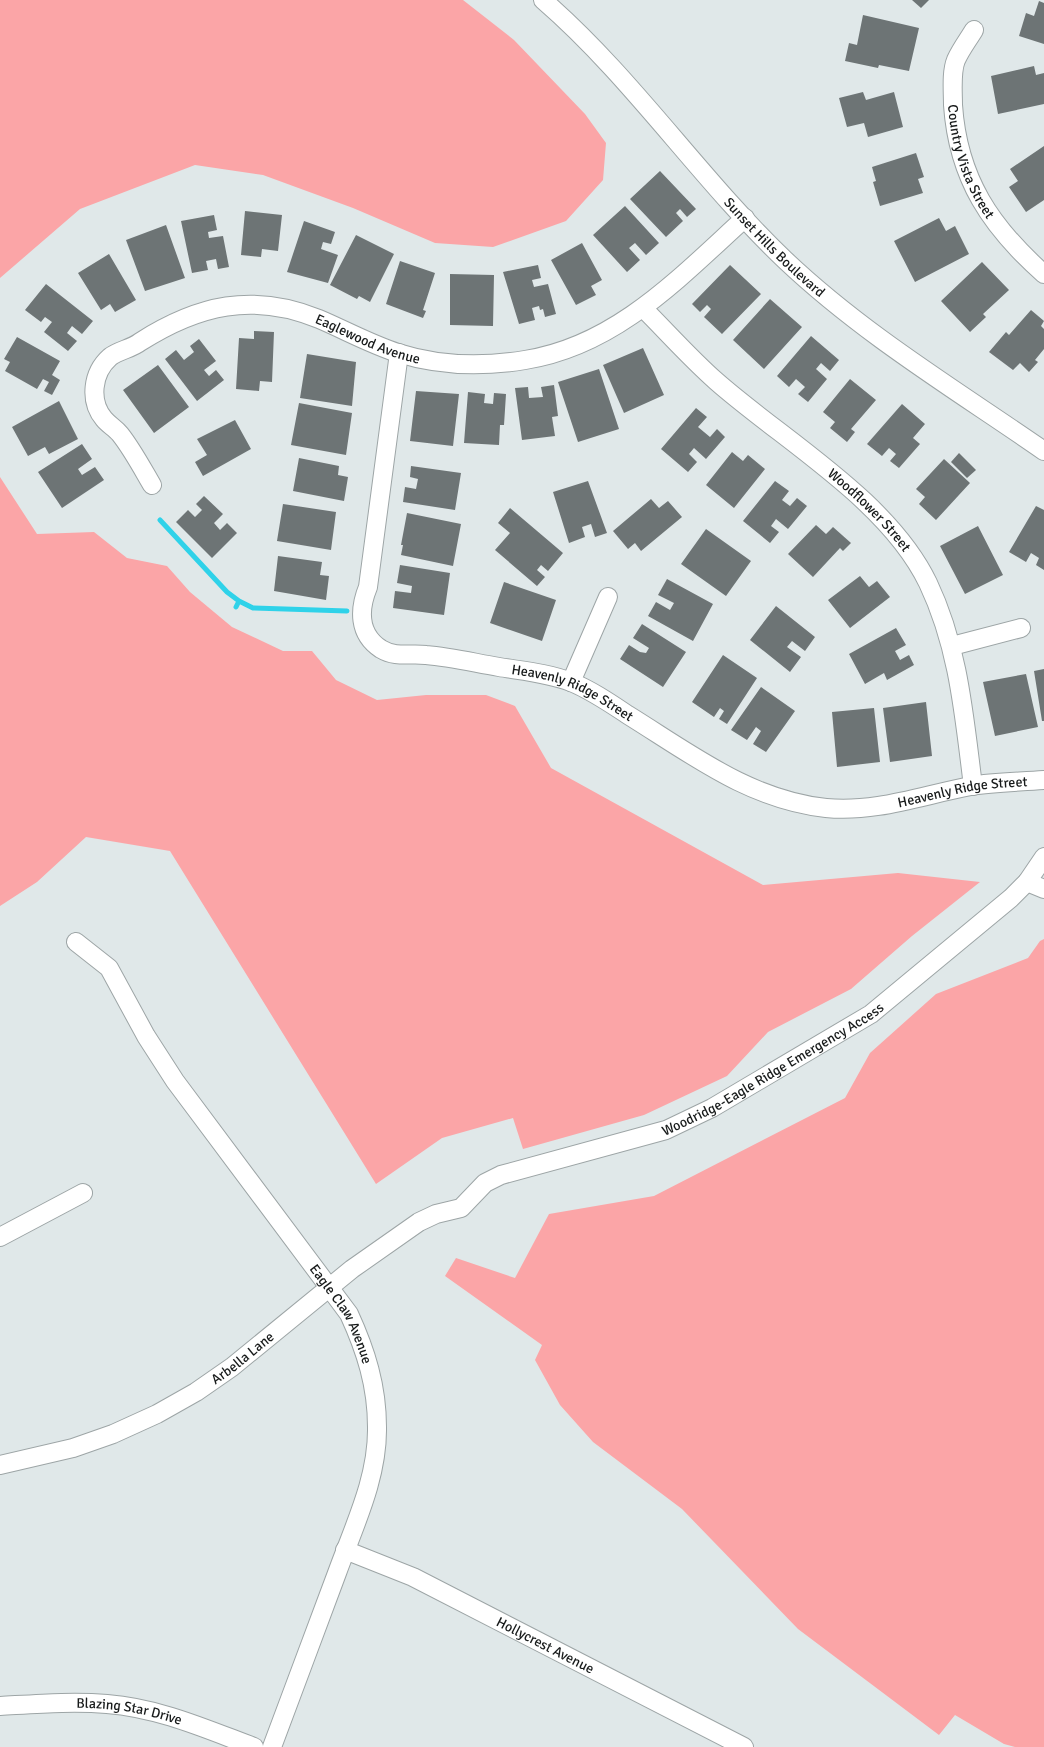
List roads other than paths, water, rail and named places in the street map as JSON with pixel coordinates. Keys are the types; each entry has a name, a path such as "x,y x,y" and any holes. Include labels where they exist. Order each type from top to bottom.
{"street":[{"name":"Sunset Hills Boulevard","path":"543,0 628,83 745,218 784,259 859,323 1044,451"},
{"name":"Country Vista Street","path":"974,30 955,61 953,99 960,150 969,178 982,204 997,227 1015,249 1044,274"},
{"name":"Eaglewood Avenue","path":"152,485 120,434 104,418 97,407 94,395 95,380 101,368 110,357 137,345 167,325 192,314 218,307 244,304 270,306 303,314 399,353 428,360 463,364 494,364 528,360 558,352 590,340 643,308 745,218"},
{"name":"Woodflower Street","path":"643,308 715,380 864,501 908,552 927,581 952,646 960,680 973,786"},
{"name":"Heavenly Ridge Street","path":"399,353 368,587 362,602 361,615 364,628 371,639 381,648 394,654 424,654 545,675 571,682 610,703 736,782 767,795 794,802 826,808 878,806 973,786 1044,780"},
{"path":"571,682 608,597"},
{"path":"952,646 1021,628"},
{"name":"Woodridge-Eagle Ridge Emergency Access","path":"461,1208 485,1182 501,1175 666,1130 712,1108 872,1014 1027,882 1044,857"},
{"path":"1027,882 1044,889"},
{"name":"Eagle Claw Avenue","path":"76,942 109,968 146,1036 175,1081 349,1314 361,1341 371,1372 378,1429 375,1458 368,1486 272,1747"},
{"path":"0,1237 83,1193"},
{"name":"Arbella Lane","path":"0,1464 29,1460 73,1448 113,1434 157,1414 196,1392 232,1367 330,1287 419,1222 436,1214 461,1208"},
{"name":"Hollycrest Avenue","path":"345,1550 413,1577 744,1747"},
{"name":"Blazing Star Drive","path":"0,1706 70,1703 108,1704 141,1709 174,1717 254,1747"}],"waterway":[{"path":"160,520 227,592 239,601"},
{"path":"236,607 239,601 253,608 347,611"}]}
